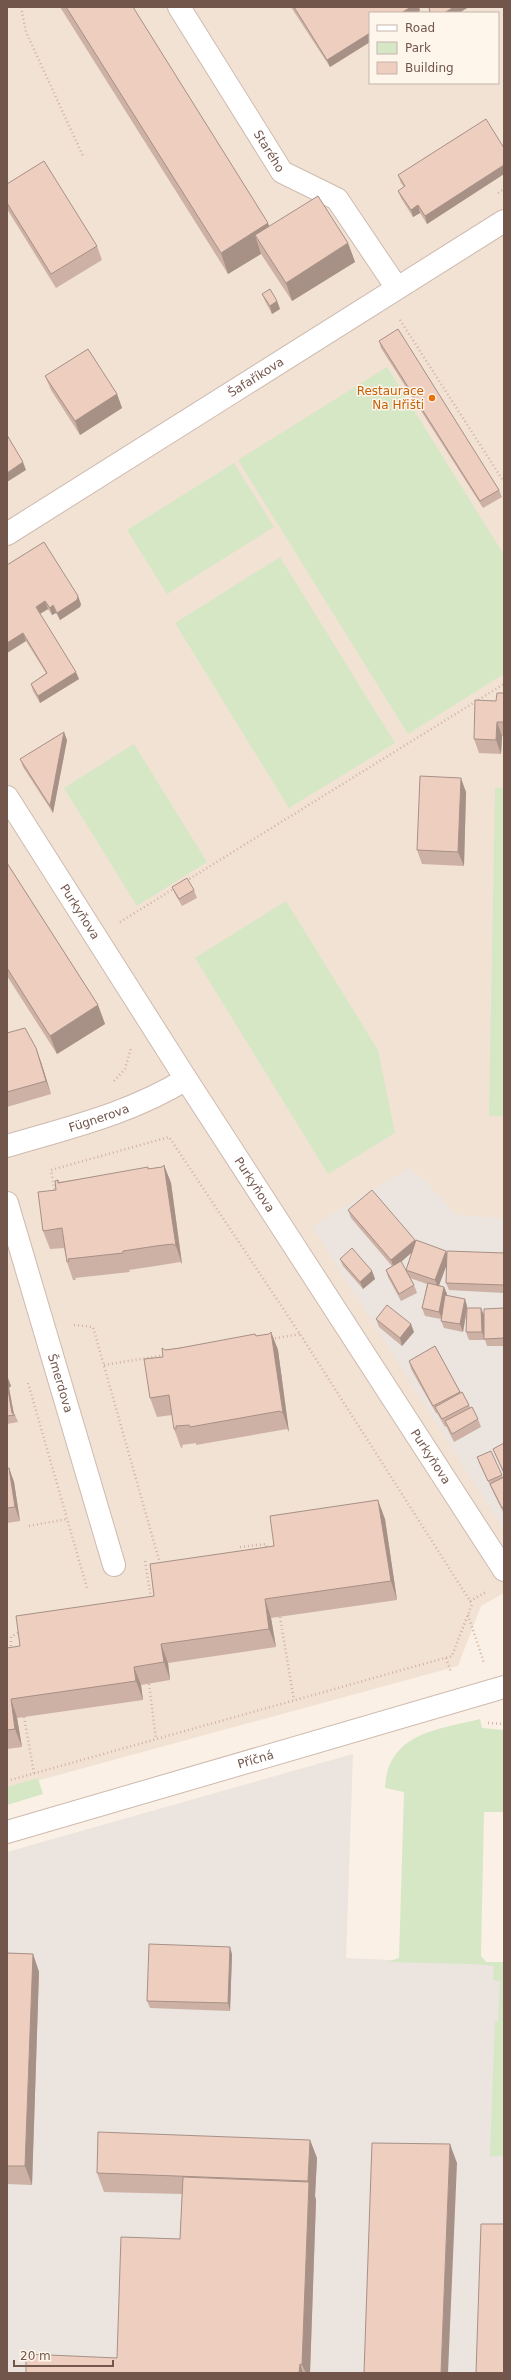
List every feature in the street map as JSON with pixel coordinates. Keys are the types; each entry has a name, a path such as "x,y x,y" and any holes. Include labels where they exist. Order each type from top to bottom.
{"street":[{"name":"Starého","path":"179,7 282,172 337,199 391,292"},
{"name":"Šafaříkova","path":"7,534 504,221"},
{"name":"Purkyňova","path":"7,797 186,1079 504,1570"},
{"name":"Fügnerova","path":"7,1146 134,1107 161,1095 186,1079"},
{"name":"Šmerdova","path":"7,1203 114,1564"},
{"name":"Příčná","path":"7,1832 504,1686"}],"path":[{"path":"21,7 26,32 83,156"},
{"path":"391,292 504,482"},
{"path":"184,882 504,684"},
{"path":"96,937 178,886"},
{"path":"111,1084 125,1069 132,1041"},
{"path":"7,1780 452,1656 472,1604 300,1334 169,1137 51,1170 55,1197"},
{"path":"67,1324 93,1327 159,1560"},
{"path":"268,1339 300,1334"},
{"path":"104,1365 173,1354"},
{"path":"157,1356 158,1363"},
{"path":"26,1375 87,1588"},
{"path":"29,1526 67,1519"},
{"path":"240,1547 266,1544 268,1551"},
{"path":"144,1561 152,1603"},
{"path":"470,1601 488,1591"},
{"path":"280,1617 294,1700"},
{"path":"12,1654 10,1643 11,1638 18,1632 27,1629"},
{"path":"446,1658 453,1678"},
{"path":"149,1684 156,1739"},
{"path":"24,1717 34,1773"},
{"path":"485,1723 504,1724"}],"shaded area":[{"path":"7,7 504,7 504,1593 481,1606 458,1666 7,1789"},
{"path":"412,1166 412,1173 420,1175 455,1214 504,1219 504,1530 312,1226"},
{"path":"353,1754 346,1958 504,1965 504,2373 7,2373 7,1852"}],"green space":[{"path":"387,367 504,555 504,674 408,734 238,460"},
{"path":"234,463 274,527 167,594 127,530"},
{"path":"280,557 395,743 289,808 175,623"},
{"path":"134,744 207,862 137,906 64,788"},
{"path":"495,788 504,788 504,1116 489,1116"},
{"path":"286,901 378,1050 395,1133 328,1174 195,958"},
{"path":"480,1719 482,1728 504,1730 504,1812 484,1812 481,1956 486,1962 504,1962 504,2155 490,2157 495,2022 498,2021 500,1981 493,1980 494,1966 387,1962 399,1958 404,1792 385,1788 388,1770 395,1756 405,1745 417,1737 431,1731"},
{"path":"38,1778 43,1794 7,1805 7,1787"}],"building":[{"path":"66,7 133,7 268,223 221,253"},
{"path":"294,7 411,7 403,12 369,12 369,34 327,60"},
{"path":"429,7 454,7 446,12 430,12"},
{"path":"486,119 504,148 504,165 425,216 418,205 411,210 398,191 405,186 398,175"},
{"path":"44,161 97,246 51,274 7,203 7,184"},
{"path":"318,196 348,243 286,283 255,235"},
{"path":"270,289 277,301 270,306 262,294"},
{"path":"398,329 499,490 480,501 379,341"},
{"path":"88,349 117,394 75,421 45,376"},
{"path":"7,435 23,462 7,473"},
{"path":"44,542 78,596 77,600 57,613 53,605 50,608 45,601 36,607 76,672 38,696 31,684 47,673 23,633 7,643 7,565"},
{"path":"497,693 504,693 504,722 497,722 496,740 474,739 475,700 496,701"},
{"path":"64,732 50,806 20,759"},
{"path":"420,776 461,778 458,852 417,850"},
{"path":"7,863 98,1005 50,1036 7,968"},
{"path":"187,878 194,890 179,899 172,887"},
{"path":"25,1028 36,1048 46,1081 7,1092 7,1033"},
{"path":"164,1165 176,1246 173,1244 156,1246 123,1251 123,1253 68,1259 69,1261 67,1262 62,1228 43,1231 38,1192 56,1190 55,1181 58,1180 58,1183 148,1167 148,1169 162,1167"},
{"path":"372,1190 415,1240 391,1260 348,1210"},
{"path":"416,1240 446,1251 435,1280 406,1270"},
{"path":"352,1248 372,1271 360,1282 340,1259"},
{"path":"447,1251 504,1253 504,1285 446,1283"},
{"path":"401,1261 414,1285 399,1294 386,1270"},
{"path":"428,1283 444,1287 439,1312 422,1308"},
{"path":"445,1295 465,1299 460,1324 441,1321"},
{"path":"387,1305 411,1324 400,1338 376,1319"},
{"path":"467,1308 481,1308 482,1332 466,1332"},
{"path":"504,1308 504,1338 484,1339 484,1309"},
{"path":"271,1332 283,1413 280,1411 190,1427 189,1425 176,1426 176,1429 174,1429 169,1395 150,1398 144,1359 163,1357 162,1348 165,1350 180,1348 255,1334 256,1336 269,1334"},
{"path":"435,1346 460,1392 433,1406 409,1361"},
{"path":"7,1384 12,1413 15,1415 7,1416"},
{"path":"462,1392 469,1405 442,1419 435,1407"},
{"path":"472,1407 478,1419 452,1434 445,1421"},
{"path":"504,1443 504,1473 493,1449"},
{"path":"491,1451 502,1475 488,1481 477,1457"},
{"path":"7,1468 9,1468 15,1507 7,1508"},
{"path":"504,1477 504,1507 502,1508 490,1484"},
{"path":"378,1500 391,1581 265,1599 269,1629 161,1644 164,1662 134,1667 136,1681 11,1699 15,1729 7,1730 7,1648 20,1646 16,1616 154,1596 150,1564 274,1546 270,1516"},
{"path":"149,1944 230,1947 228,2003 147,2001"},
{"path":"7,1953 33,1954 25,2166 7,2166"},
{"path":"98,2132 310,2140 308,2181 97,2173"},
{"path":"372,2143 450,2144 441,2373 364,2373"},
{"path":"183,2177 309,2182 302,2365 300,2364 299,2373 26,2373 26,2354 117,2358 121,2237 180,2239"},
{"path":"481,2224 504,2224 504,2373 476,2373"}],"place":[{"name":"Restaurace Na Hřišti","path":"432,398"}]}
